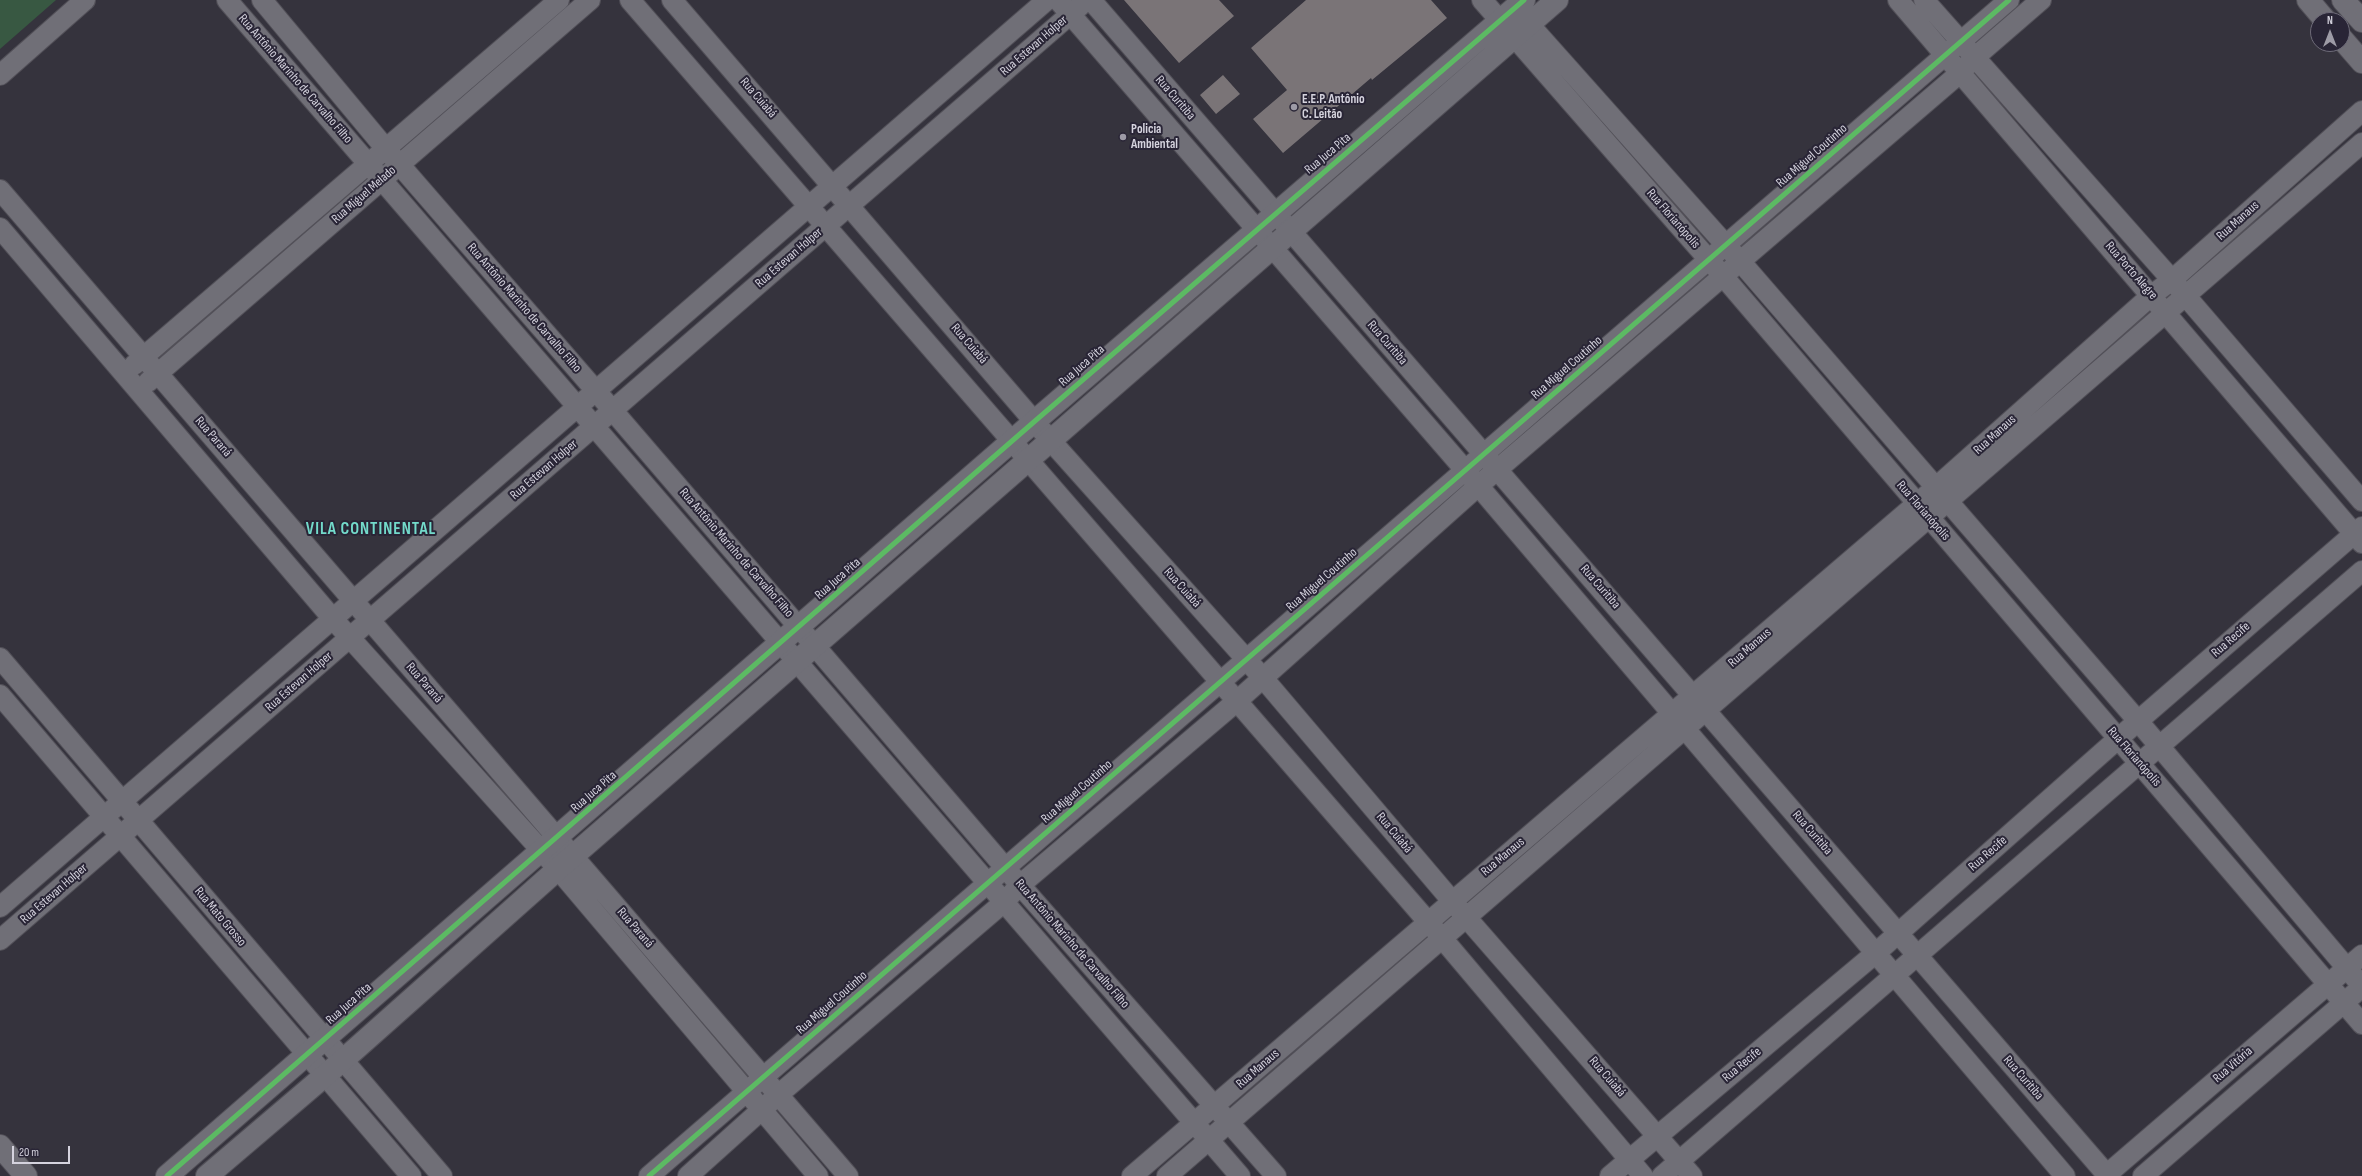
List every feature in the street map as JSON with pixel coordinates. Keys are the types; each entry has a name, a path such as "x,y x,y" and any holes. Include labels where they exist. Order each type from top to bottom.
{"street":[{"path":"0,75 85,0"},
{"name":"Rua Antônio Marinho de Carvalho Filho","path":"227,0 1240,1176"},
{"name":"Rua Antônio Marinho de Carvalho Filho","path":"262,0 399,165 613,410 1020,885 1276,1176"},
{"name":"Rua Miguel Melado","path":"125,373 559,0"},
{"name":"Rua Miguel Melado","path":"138,390 590,0"},
{"path":"630,0 1011,442 1428,921 1642,1176"},
{"name":"Rua Cuiabá","path":"672,0 850,205 1051,441 1263,678 1452,901 1658,1135 1692,1176"},
{"name":"Rua Estevan Holper","path":"0,907 1048,0"},
{"name":"Rua Estevan Holper","path":"0,940 850,205 1064,7 1087,0"},
{"name":"Rua Curitiba","path":"1091,0 1701,703 2106,1176"},
{"name":"Rua Florianópolis","path":"1482,0 1515,15 1726,245 1941,495 2138,720 2362,987"},
{"name":"Rua Juca Pita","path":"167,1176 800,628 1034,421 1275,213 1515,15 1557,0"},
{"name":"Rua Porto Alegre","path":"1898,0 2359,535"},
{"name":"Rua Porto Alegre","path":"1924,0 2172,280 2362,501"},
{"name":"Rua Miguel Coutinho","path":"649,1176 2009,0"},
{"path":"688,1176 778,1095 1003,902 1020,885 1237,701 1478,486 1499,470 1960,73 1974,58 2041,0"},
{"path":"2308,0 2318,12"},
{"path":"2343,0 2362,22"},
{"name":"Rua Curitiba","path":"1064,7 1465,470 1877,952 2065,1176"},
{"name":"Rua Juca Pita","path":"206,1176 326,1075 565,863 816,647 1291,232 1515,15"},
{"name":"Rua Florianópolis","path":"1515,15 1709,260 2362,1024"},
{"path":"2350,48 2362,62"},
{"name":"Rua Manaus","path":"1941,495 2152,295 2172,280 2362,111"},
{"name":"Rua Manaus","path":"1132,1176 1428,921 1601,775 1679,721 1701,703 1922,511 2166,312 2362,143"},
{"name":"Rua Paraná","path":"0,190 557,838 565,863 746,1092 818,1176"},
{"name":"Rua Paraná","path":"0,228 333,619 541,852 565,863 763,1077 848,1176"},
{"name":"Rua Recife","path":"1610,1176 1877,952 2119,739 2138,720 2283,595 2359,535"},
{"path":"1662,1176 2362,571"},
{"path":"2283,595 2306,620"},
{"name":"Rua Mato Grosso","path":"0,658 324,1040 442,1176"},
{"name":"Rua Mato Grosso","path":"0,696 411,1176"},
{"name":"Rua Manaus","path":"1167,1176 1613,790 1679,721"},
{"path":"1601,775 1613,790"},
{"name":"Rua Vitória","path":"2106,1176 2362,955"},
{"name":"Rua Vitória","path":"2143,1176 2362,987"},
{"path":"0,1146 26,1176"}],"green space":[{"path":"0,0 56,0 0,49"}],"building":[{"path":"1124,0 1219,0 1234,16 1179,63"},
{"path":"1306,0 1431,0 1447,18 1372,80 1371,78 1283,153 1253,119 1287,90 1251,48"},
{"path":"1223,75 1240,94 1216,114 1200,95"}],"cycle path":[{"path":"167,1176 1035,421 1524,0"},
{"path":"649,1176 2009,0"}],"place":[{"name":"E.E.P. Antônio C. Leitão","path":"1294,107"},
{"name":"Policia Ambiental","path":"1123,137"}],"district":[{"name":"VILA CONTINENTAL","path":"371,530"}]}
